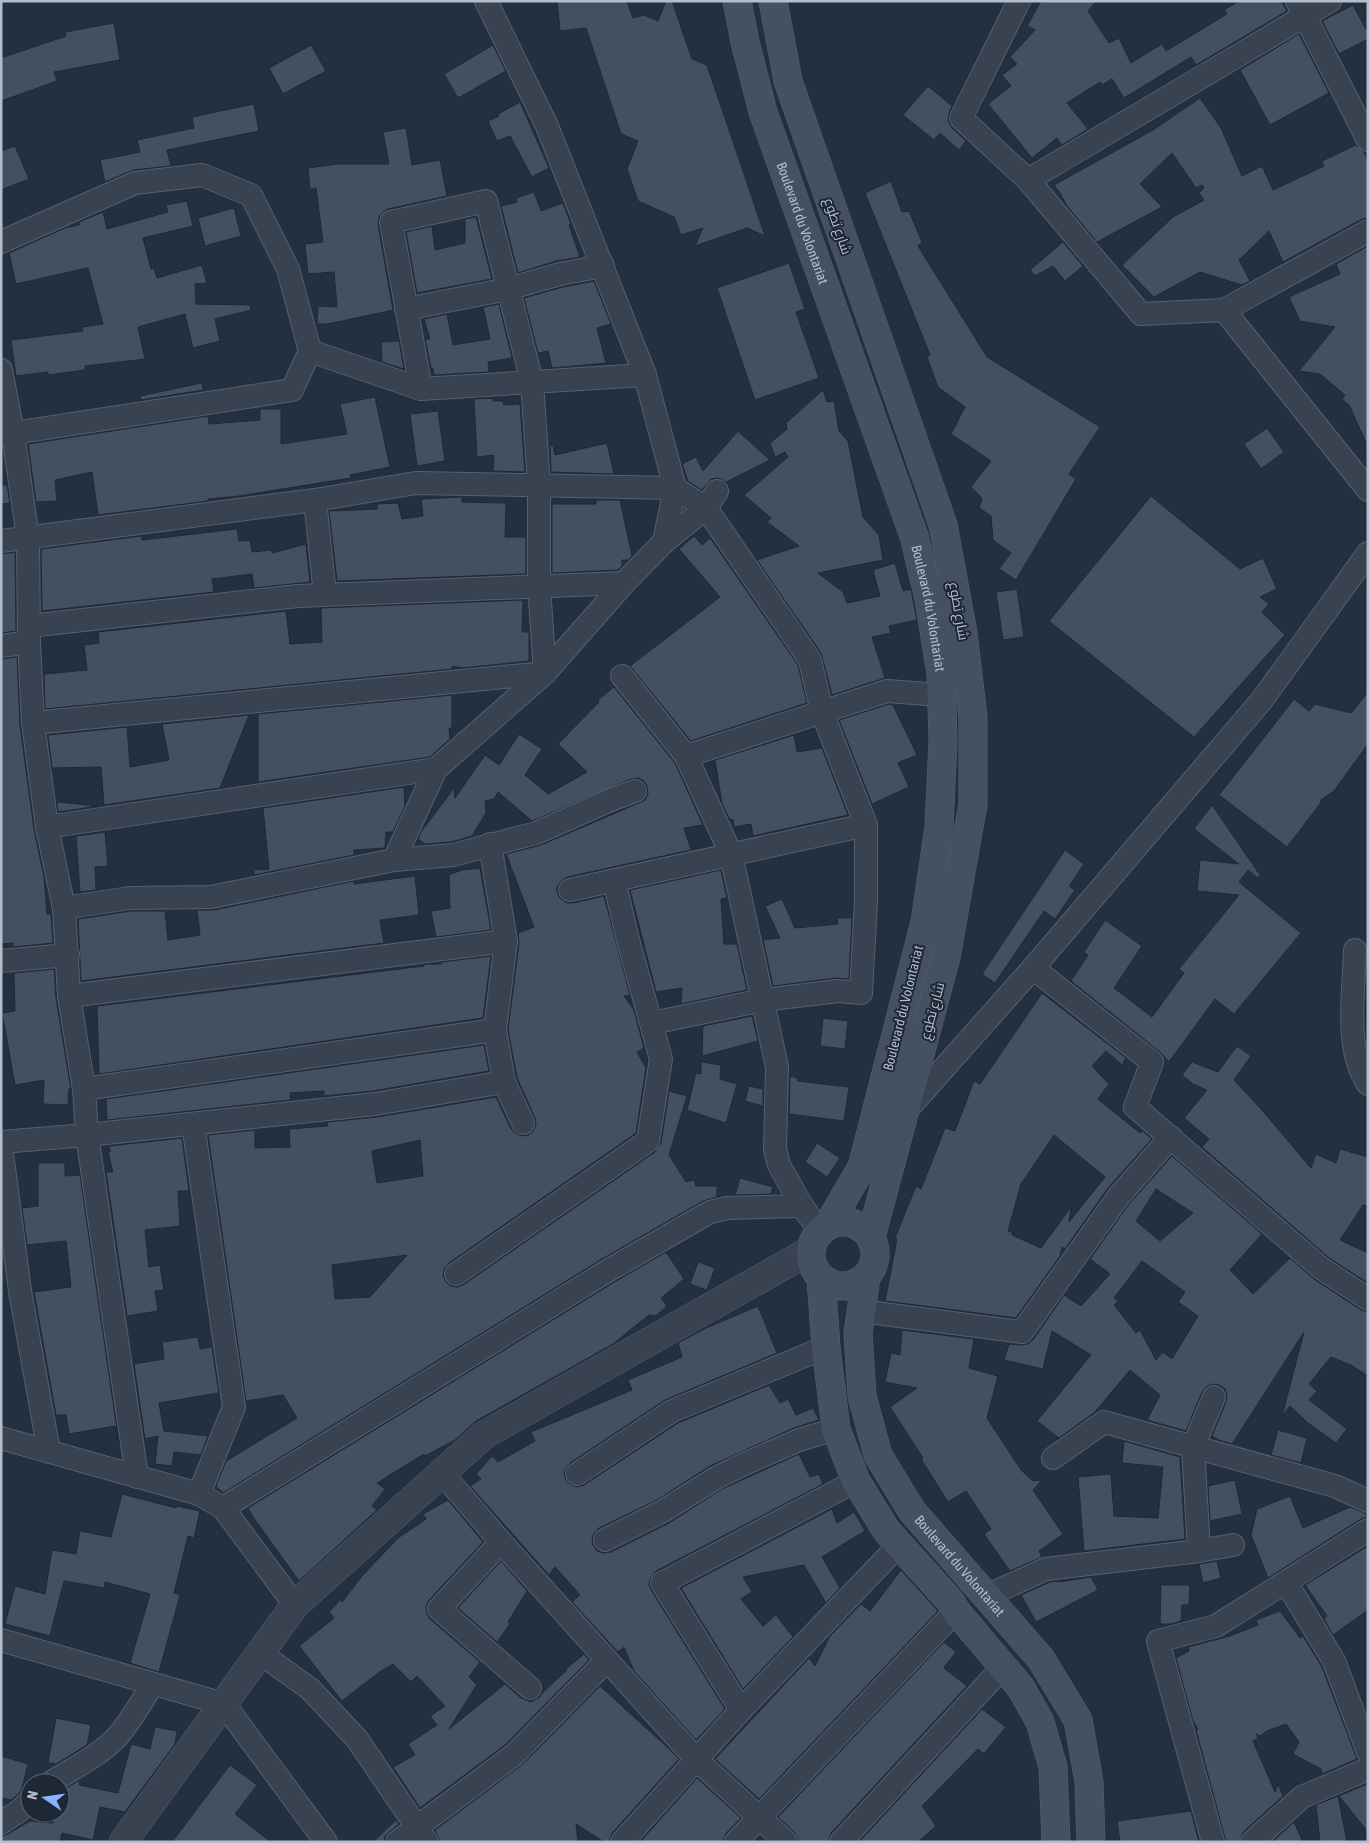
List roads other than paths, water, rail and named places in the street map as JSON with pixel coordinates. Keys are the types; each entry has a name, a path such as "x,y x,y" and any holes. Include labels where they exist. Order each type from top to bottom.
{"main road":[{"path":"724,1 745,42"},
{"name":"Boulevard du Volontariat","path":"737,1 745,42 764,112 914,536 929,598 941,674 943,741 939,827 925,922 862,1167 820,1236"},
{"name":"شارع تطوع","path":"774,1 788,81 943,525 964,642 973,717 973,804 946,956 871,1237"},
{"path":"821,1278 839,1286 849,1286 858,1283 866,1277 872,1268 875,1258 875,1247 871,1237 856,1224 837,1222 820,1236 813,1265 821,1278 826,1347 836,1429 856,1481 886,1530 951,1602 956,1611 1021,1688 1040,1722 1053,1767 1056,1842"},
{"name":"Boulevard du Volontariat","path":"866,1277 858,1333 862,1396 878,1455 912,1512 1041,1659 1078,1720 1089,1782 1091,1842"}],"street":[{"path":"486,1 547,126 645,375 675,488 664,542"},
{"path":"1019,1 961,118 1028,180 1141,314 1224,310 1368,231"},
{"path":"1028,180 1301,8 1330,1"},
{"path":"1301,8 1368,140"},
{"path":"1,242 135,183 202,176 251,195 288,269 310,351 292,390 7,434"},
{"path":"421,389 391,222 486,201 532,382 539,485 539,586 545,673"},
{"path":"406,309 508,290 560,274 603,266"},
{"path":"1224,310 1368,490"},
{"path":"310,351 421,389 645,375"},
{"path":"1,370 7,434 28,538 29,634 33,723 47,827 64,908 69,996 84,1089 87,1135 137,1477"},
{"path":"1,541 315,500 416,483 675,488 711,499 810,660 822,712 866,825 866,901 861,993 838,991 763,1000 652,1024"},
{"path":"394,860 436,769 545,673 624,582 711,499"},
{"path":"315,500 325,594"},
{"path":"905,1112 1033,968 1262,700 1368,552"},
{"path":"1,646 29,634 298,596 624,582"},
{"path":"33,723 545,673"},
{"path":"123,1842 295,1605 484,1435 820,1236 779,1165 775,1150 777,1067 730,854 686,756 622,676"},
{"path":"686,756 887,692 941,695"},
{"path":"47,827 436,769"},
{"path":"64,908 130,898 211,896 394,860 453,855 536,833 635,791"},
{"path":"570,890 866,825"},
{"path":"490,844 506,941 495,1030 504,1082 523,1123"},
{"path":"456,1274 648,1141 661,1059 628,940 614,880"},
{"path":"69,996 506,941"},
{"path":"1355,950 1353,1037 1360,1072 1368,1084"},
{"path":"1,961 68,955"},
{"path":"1033,968 1152,1062 1135,1107 1321,1268 1368,1299"},
{"path":"84,1089 495,1030"},
{"path":"49,1452 20,1292 1,1143 375,1104 504,1082"},
{"path":"193,1124 234,1407 199,1494"},
{"path":"861,1311 1022,1332 1119,1196 1171,1137"},
{"path":"223,1508 609,1270 710,1212 727,1208 802,1206"},
{"path":"577,1474 672,1411 826,1347"},
{"path":"1199,1551 1193,1447 1214,1397"},
{"path":"1053,1458 1104,1422 1335,1486 1368,1501"},
{"path":"605,1540 662,1511 716,1478 744,1464 800,1440 836,1429"},
{"path":"3,1445 49,1452 199,1494 223,1508 295,1605"},
{"path":"442,1473 500,1542 696,1759 786,1842"},
{"path":"741,1710 662,1583 856,1481"},
{"path":"1212,1842 1158,1641 1216,1626 1368,1530"},
{"path":"500,1542 439,1609 530,1688"},
{"path":"622,1842 741,1710 899,1545"},
{"path":"986,1596 1046,1569 1199,1551 1233,1545"},
{"path":"1286,1582 1334,1661 1368,1752"},
{"path":"736,1842 956,1611"},
{"path":"1,1640 224,1704 326,1842"},
{"path":"260,1654 310,1689 357,1739 422,1834"},
{"path":"397,1842 422,1834 514,1755 606,1661"},
{"path":"841,1842 1004,1667"},
{"path":"67,1773 115,1739 153,1684"},
{"path":"1252,1842 1302,1797 1368,1769"},
{"path":"1,1823 20,1810"}]}
